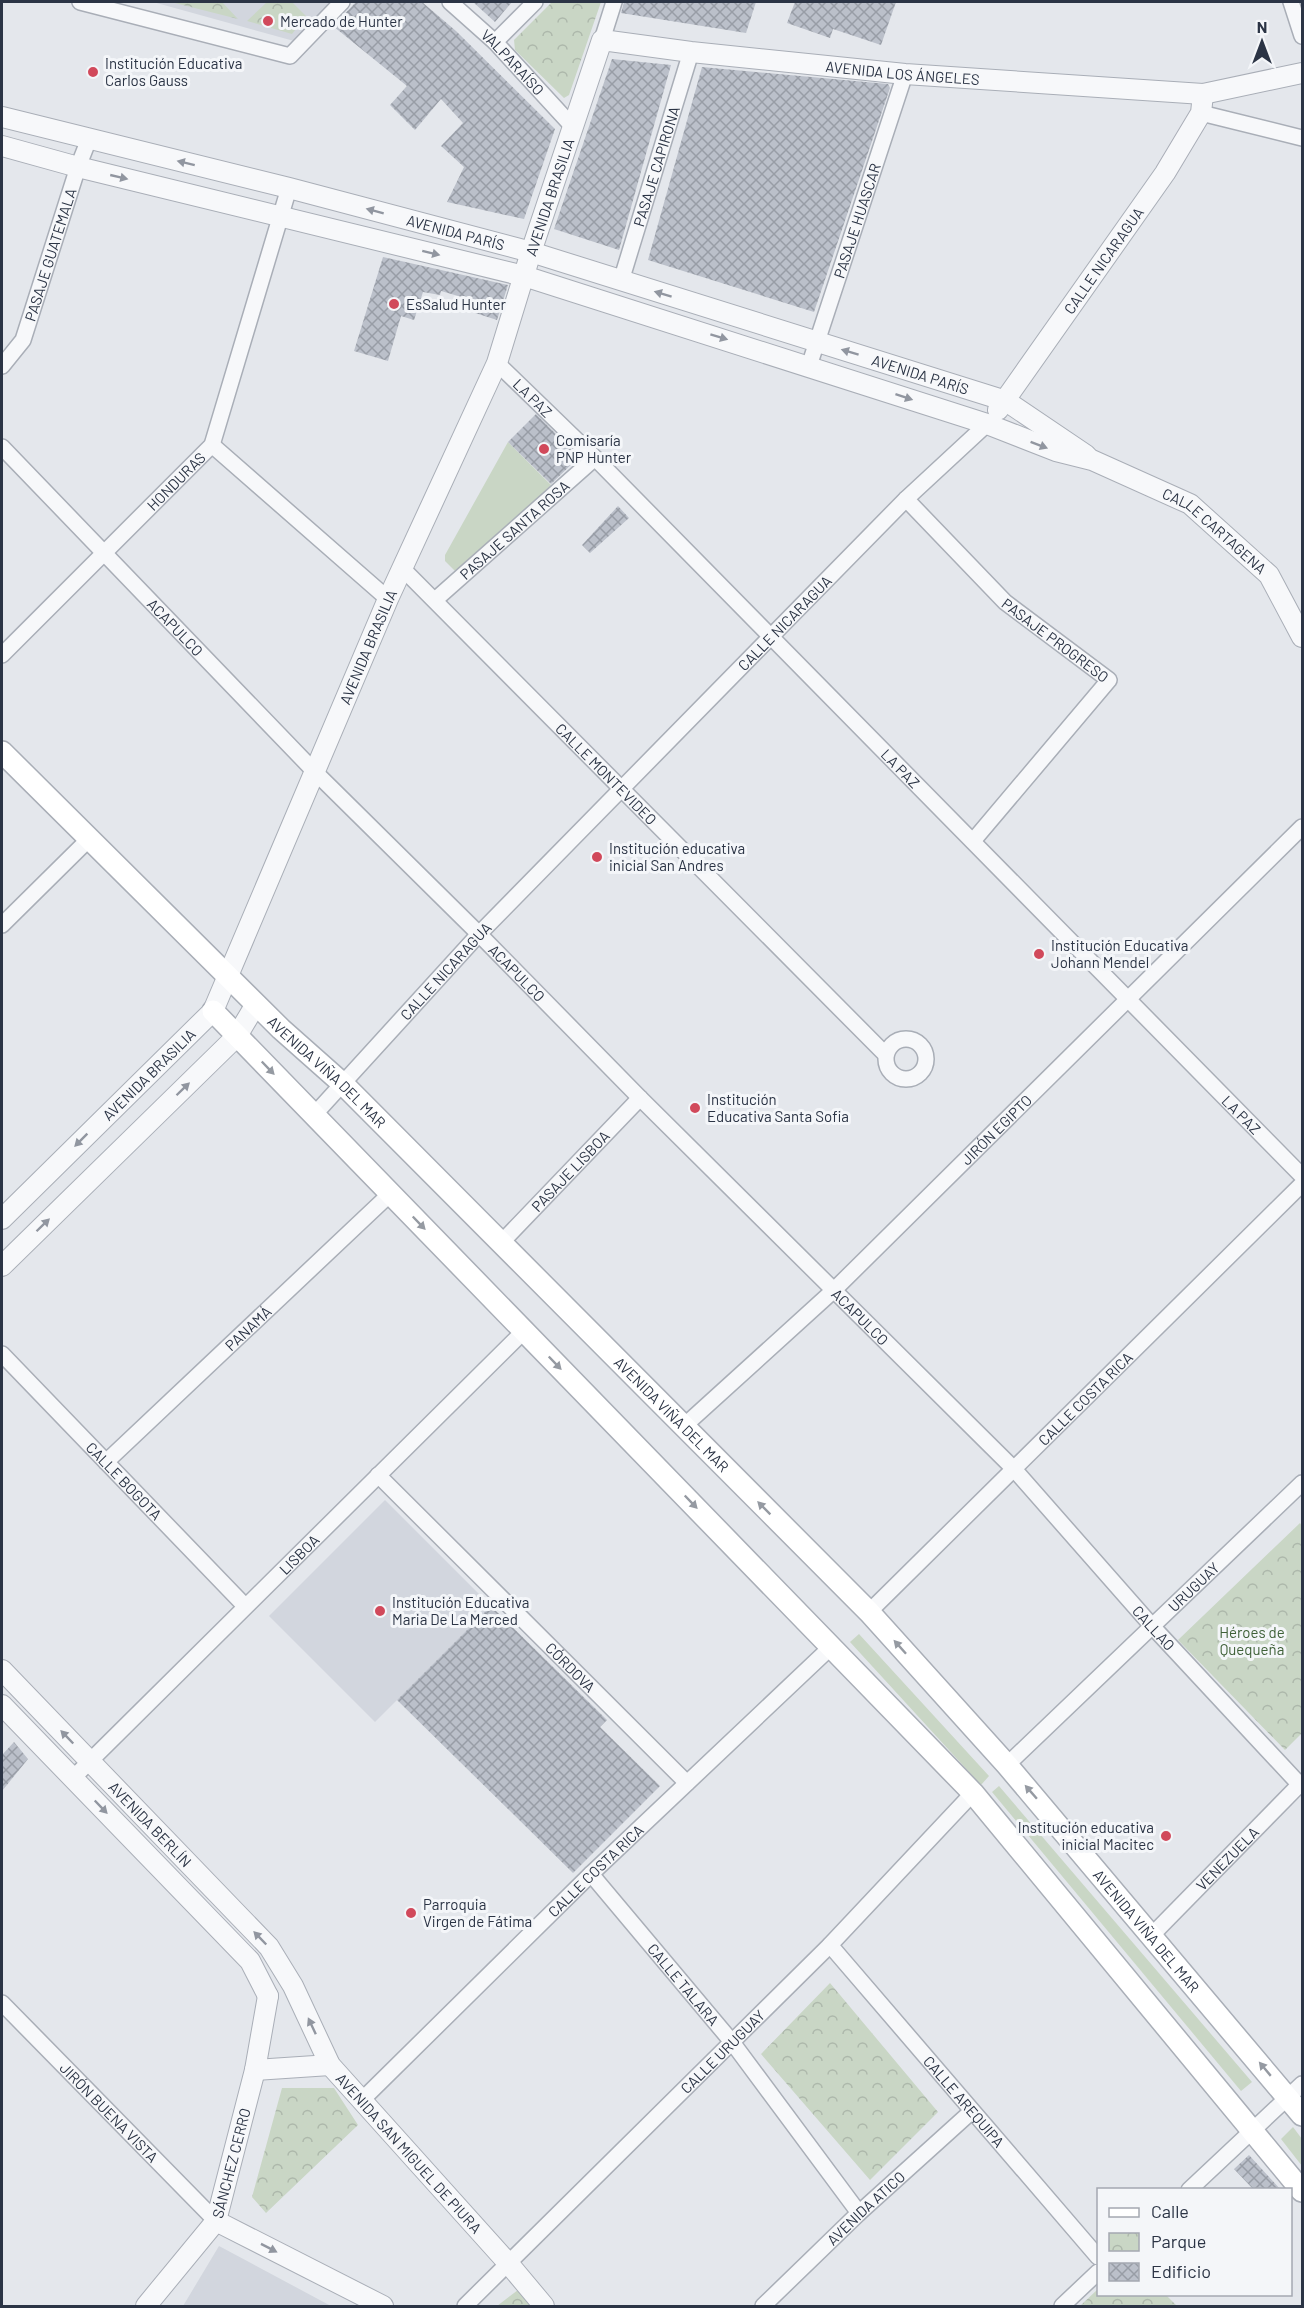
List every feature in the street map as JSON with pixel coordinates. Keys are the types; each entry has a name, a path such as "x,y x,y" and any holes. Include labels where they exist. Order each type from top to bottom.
{"main road":[{"name":"AVENIDA VIÑA DEL MAR","path":"2,752 256,1004 343,1084 869,1612 1007,1765 1153,1934 1296,2091 1302,2115"},
{"path":"213,1011 974,1793 1302,2191"}],"street":[{"path":"80,2 117,6 290,56 342,2"},
{"name":"VALPARAÍSO","path":"450,2 495,42 573,127"},
{"path":"495,42 535,2"},
{"name":"AVENIDA BRASILIA","path":"2,1219 213,1011 388,599 496,363 614,2"},
{"path":"1291,2 1302,36"},
{"name":"AVENIDA LOS ÁNGELES","path":"602,40 691,52 1202,104 1302,138"},
{"name":"PASAJE CAPIRONA","path":"621,281 691,52"},
{"path":"1202,104 1302,73"},
{"name":"PASAJE HUASCAR","path":"809,366 905,74"},
{"name":"CALLE NICARAGUA","path":"314,1115 480,934 906,499 987,424 1006,401 1165,173 1202,104"},
{"name":"AVENIDA PARÍS","path":"2,117 289,188 531,252 1006,401"},
{"name":"PASAJE GUATEMALA","path":"2,366 23,340 89,139"},
{"name":"AVENIDA PARÍS","path":"2,146 78,167 524,276 987,424"},
{"name":"HONDURAS","path":"2,656 212,445 289,188"},
{"name":"LA PAZ","path":"496,363 595,458 1302,1176"},
{"name":"CALLE CARTAGENA","path":"1006,401 1068,441 1092,460"},
{"name":"CALLE CARTAGENA","path":"987,424 1056,451 1092,460 1190,504 1269,575 1302,637"},
{"path":"212,445 388,599"},
{"name":"ACAPULCO","path":"2,447 315,772 1013,1468"},
{"name":"PASAJE SANTA ROSA","path":"435,600 595,458"},
{"name":"PASAJE PROGRESO","path":"906,499 1005,602 1109,680 972,841"},
{"name":"CALLE MONTEVIDEO","path":"402,568 886,1055"},
{"name":"JIRÓN EGIPTO","path":"683,1427 834,1290 1302,827"},
{"path":"2,925 89,839"},
{"path":"2,1266 237,1036 256,1004"},
{"name":"PASAJE LISBOA","path":"501,1243 640,1098"},
{"name":"CALLE COSTA RICA","path":"869,1612 1302,1184"},
{"name":"PANAMÁ","path":"106,1462 390,1194"},
{"name":"LISBOA","path":"73,1778 524,1331"},
{"name":"CALLE BOGOTA","path":"2,1354 245,1606"},
{"name":"CALLAO","path":"1013,1468 1152,1626 1301,1783"},
{"name":"CÓRDOVA","path":"378,1475 687,1783"},
{"name":"URUGUAY","path":"1007,1765 1302,1483"},
{"name":"CALLE COSTA RICA","path":"363,2099 591,1874 832,1646"},
{"name":"AVENIDA BERLÍN","path":"2,1670 269,1947 293,1986"},
{"name":"AVENIDA BERLÍN","path":"2,1705 250,1961 268,1996"},
{"name":"VENEZUELA","path":"1153,1934 1301,1783"},
{"name":"CALLE URUGUAY","path":"465,2307 830,1945 974,1793"},
{"name":"CALLE TALARA","path":"591,1874 732,2042 859,2213"},
{"name":"CALLE AREQUIPA","path":"830,1945 1097,2256"},
{"path":"268,1996 293,1986"},
{"name":"AVENIDA SAN MIGUEL DE PIURA","path":"293,1986 330,2065 363,2099 544,2307"},
{"name":"SÁNCHEZ CERRO","path":"146,2307 216,2222 255,2070 268,1996"},
{"name":"JIRÓN BUENA VISTA","path":"2,2003 216,2222"},
{"path":"255,2070 330,2065"},
{"path":"1191,2188 1296,2091"},
{"name":"AVENIDA ATICO","path":"763,2307 859,2213 972,2110"},
{"path":"216,2222 383,2307"},
{"path":"1062,2307 1097,2273"}],"shaded area":[{"name":"Mercado de Hunter","path":"153,2 332,2 294,41"},
{"name":"Institución Educativa Maria De La Merced","path":"385,1500 491,1606 375,1722 269,1616"},
{"path":"219,2246 331,2306 183,2306"}],"green space":[{"path":"171,2 222,2 238,19"},
{"path":"267,2 292,2 306,16 292,34 247,21"},
{"path":"552,2 601,2 569,95 564,98 515,50 514,40"},
{"path":"508,442 551,485 463,579 445,561 445,555"},
{"name":"Héroes de Quequeña","path":"1300,1523 1302,1526 1302,1733 1285,1750 1178,1640"},
{"path":"859,1634 989,1776 981,1785 850,1642"},
{"path":"999,1786 1252,2082 1241,2091 992,1792"},
{"path":"830,1983 938,2112 870,2180 761,2054"},
{"path":"282,2088 334,2088 358,2125 266,2213 252,2197"},
{"path":"1293,2127 1302,2139 1302,2166 1281,2139"},
{"path":"518,2290 533,2306 497,2306"},
{"path":"1097,2290 1097,2296 1167,2296 1177,2306 1080,2306"}],"building":[{"path":"356,2 422,2 456,31 555,129 524,219 447,202 464,167 441,146 463,123 441,99 415,130 390,105 407,86 333,26"},
{"path":"473,2 512,2 495,22"},
{"path":"624,2 756,2 746,33 621,13"},
{"path":"795,2 896,2 881,45 833,29 830,38 787,23"},
{"path":"612,59 671,65 619,250 554,229"},
{"path":"702,67 888,84 890,88 814,312 648,260"},
{"name":"EsSalud Hunter","path":"383,257 508,285 497,320 469,311 472,300 441,291 440,295 423,292 414,320 401,316 388,361 354,351"},
{"name":"Comisaría PNP Hunter","path":"536,414 579,457 551,484 508,442"},
{"path":"618,506 629,518 590,553 582,545"},
{"path":"491,1606 607,1720 600,1727 660,1786 573,1873 397,1700"},
{"path":"14,1742 28,1759 2,1791 2,1755"},
{"path":"1249,2155 1279,2188 1252,2188 1234,2169"}],"place":[{"name":"Mercado de Hunter","path":"268,21"},
{"name":"Institución Educativa Carlos Gauss","path":"93,72"},
{"name":"EsSalud Hunter","path":"394,304"},
{"name":"Comisaría PNP Hunter","path":"544,449"},
{"name":"Institución educativa inicial San Andres","path":"597,857"},
{"name":"Institución Educativa Johann Mendel","path":"1039,954"},
{"name":"Institución Educativa Santa Sofia","path":"695,1108"},
{"name":"Institución Educativa Maria De La Merced","path":"380,1611"},
{"name":"Institución educativa inicial Macitec","path":"1166,1836"},
{"name":"Parroquia Virgen de Fátima","path":"411,1913"}]}
